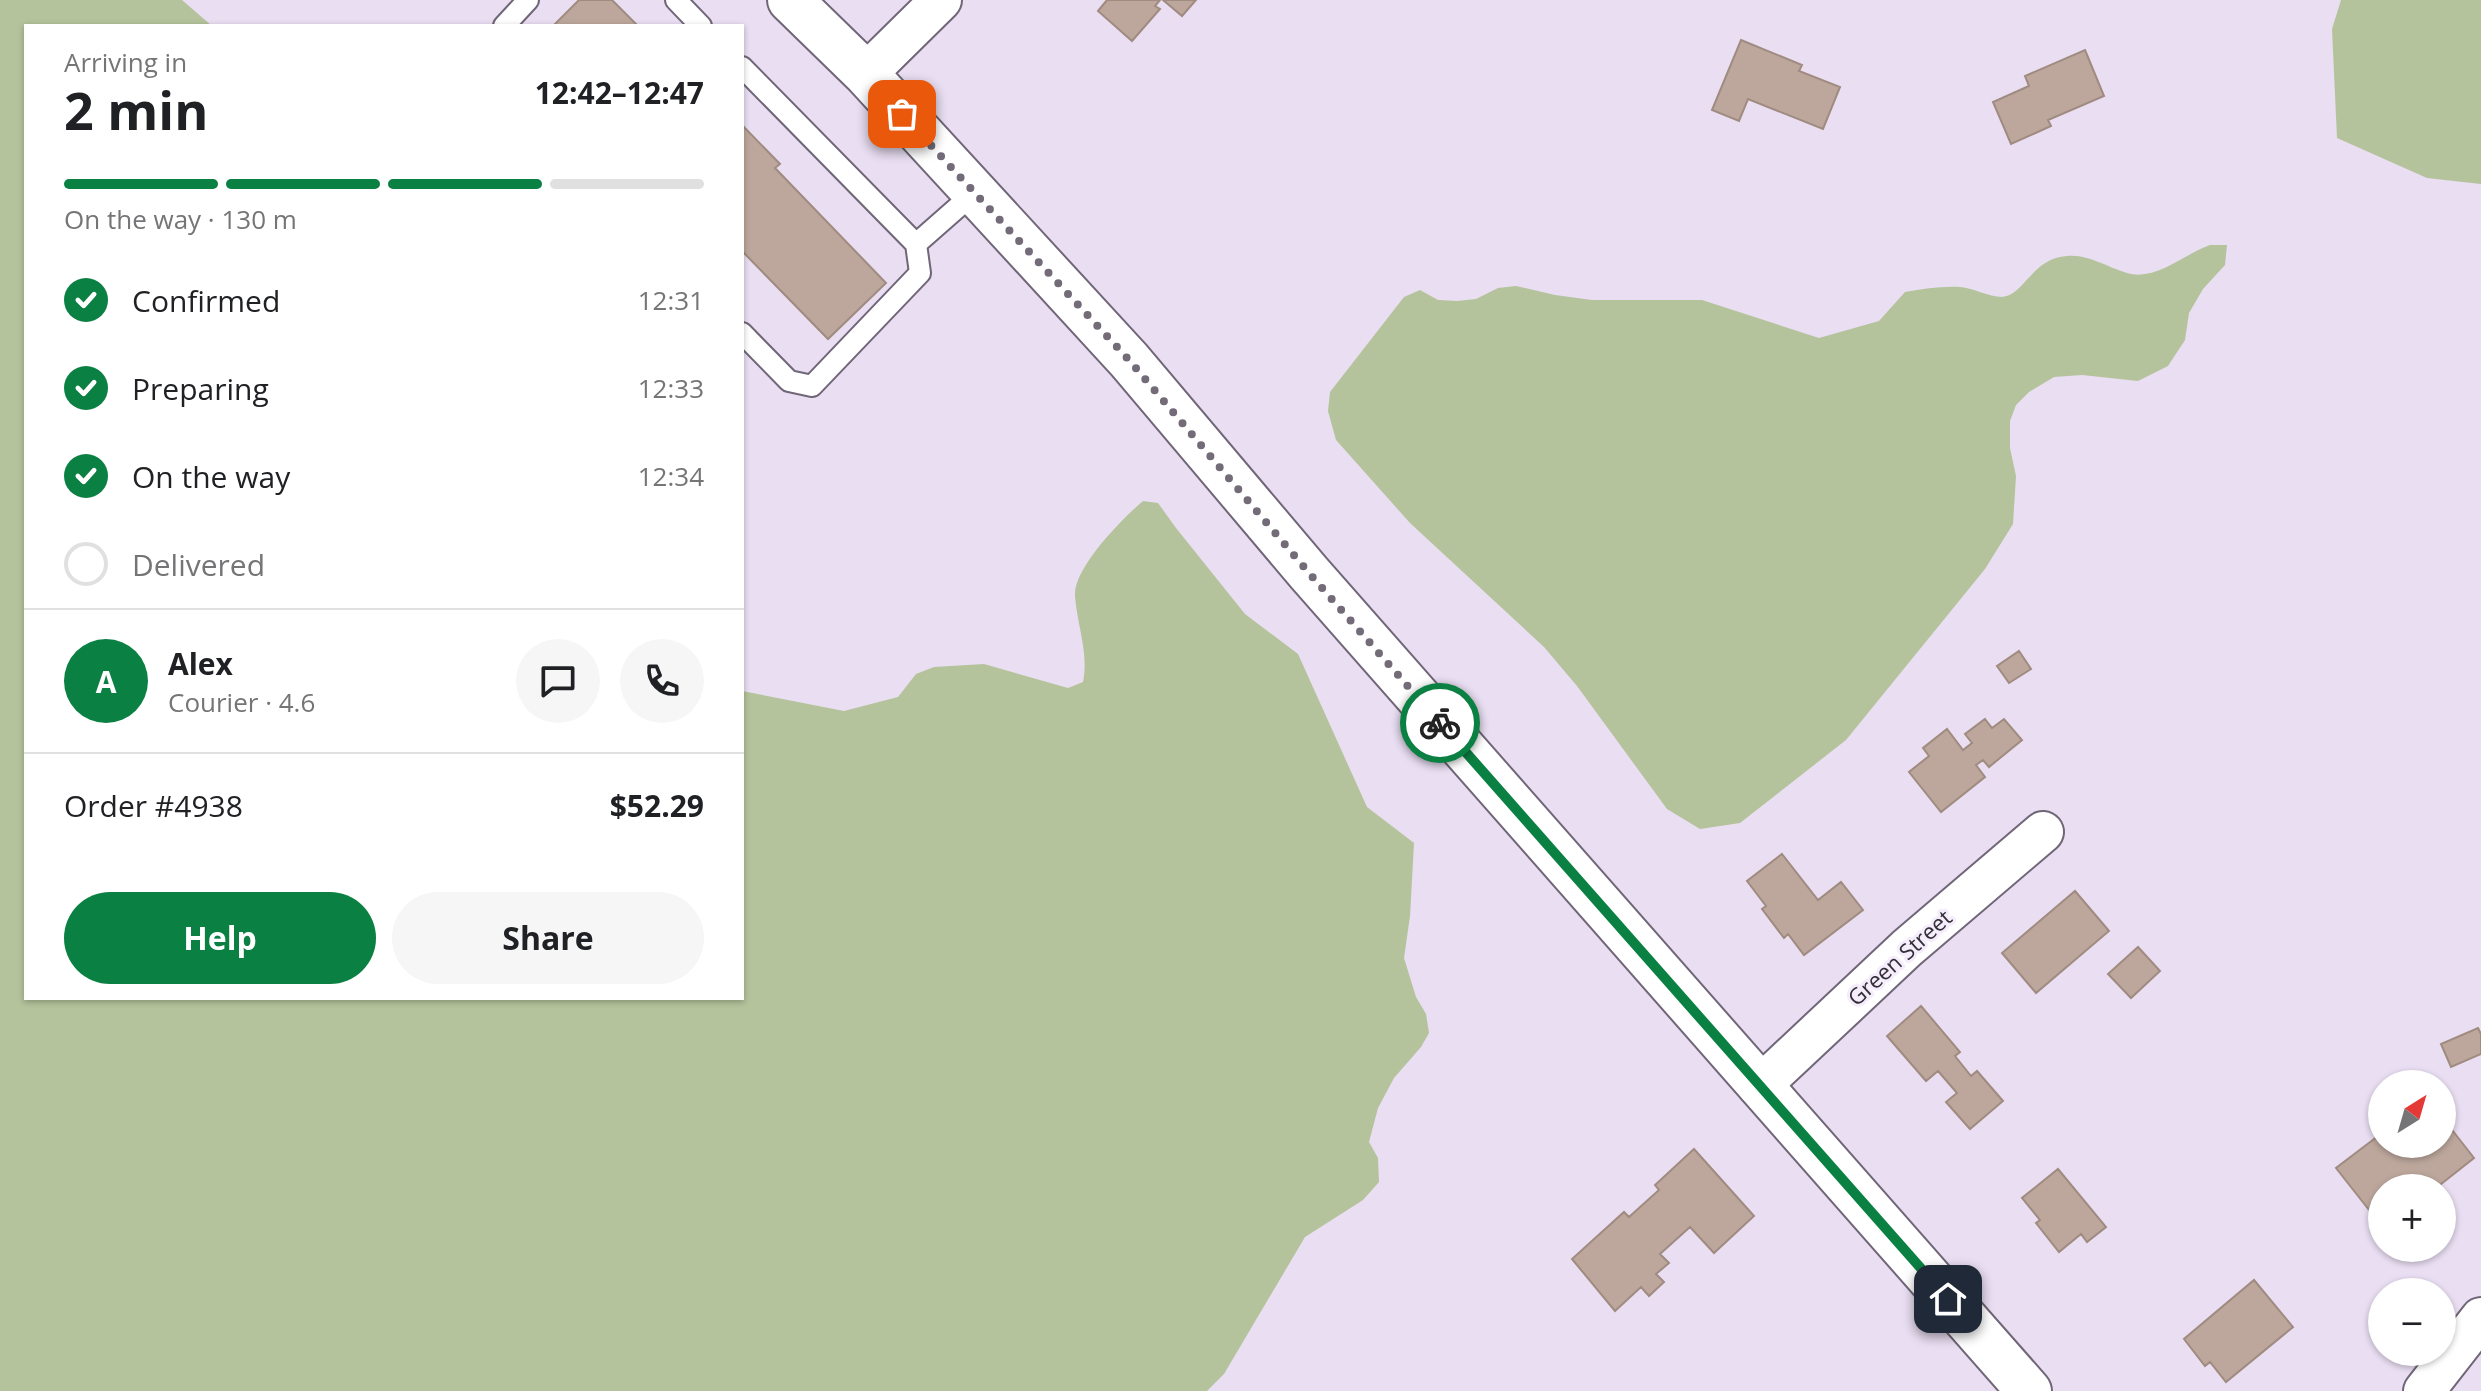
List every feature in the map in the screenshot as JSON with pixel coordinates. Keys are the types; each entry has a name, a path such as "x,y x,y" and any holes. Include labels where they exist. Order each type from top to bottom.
{"main road":[{"path":"790,0 866,74 1129,360 1319,585 2029,1391"}],"street":[{"path":"866,74 941,0"},
{"name":"Green Street","path":"1759,1087 1907,948 2043,832"},
{"path":"2424,1391 2481,1318"}],"lane":[{"path":"506,24 528,0"},
{"path":"676,0 699,24"},
{"path":"744,69 916,244 920,273 812,386 789,381 744,335"},
{"path":"916,244 974,193"}],"green space":[{"path":"0,0 182,0 210,24 24,24 24,1000 744,1000 744,691 844,711 898,697 916,674 934,667 984,664 1068,688 1083,682 1085,660 1075,596 1077,585 1090,558 1101,544 1143,501 1158,503 1245,614 1298,654 1367,807 1414,843 1404,958 1416,997 1426,1014 1429,1033 1394,1078 1378,1108 1369,1142 1378,1158 1379,1182 1363,1200 1305,1237 1224,1374 1207,1391 0,1391"},
{"path":"2341,0 2481,0 2481,184 2427,178 2337,138 2332,29"},
{"path":"2210,245 2227,245 2225,265 2203,289 2189,313 2185,340 2168,366 2138,381 2082,375 2054,377 2029,392 2016,405 2010,421 2010,448 2016,476 2013,524 1985,569 1846,740 1740,823 1700,829 1667,809 1577,686 1544,647 1410,523 1336,440 1328,411 1330,392 1404,297 1420,290 1438,300 1457,301 1476,299 1498,288 1516,286 1592,300 1702,300 1819,338 1879,321 1905,292 1960,287 2002,297 2017,290 2037,269 2055,258 2084,257 2123,272 2141,275 2162,269"}],"building":[{"path":"579,0 612,0 636,24 555,24"},
{"path":"1107,0 1160,0 1155,6 1160,9 1132,41 1098,11"},
{"path":"1163,0 1196,0 1182,16"},
{"path":"1741,40 1802,65 1799,71 1840,87 1823,129 1748,99 1739,121 1712,110"},
{"path":"2085,50 2104,96 2048,120 2051,126 2011,144 1993,102 2029,86 2025,76"},
{"path":"744,127 780,164 775,168 886,283 828,339 744,253"},
{"path":"2019,651 2031,669 2009,683 1997,666"},
{"path":"1985,719 1992,728 2004,719 2022,740 1989,767 1983,760 1976,765 1985,777 1941,812 1909,772 1929,756 1923,748 1947,729 1963,750 1972,743 1965,734"},
{"path":"1782,854 1818,900 1841,882 1863,910 1804,955 1788,934 1784,938 1762,909 1766,906 1747,881"},
{"path":"2075,891 2109,931 2036,993 2002,953"},
{"path":"2138,947 2160,971 2131,998 2108,974"},
{"path":"1921,1006 1960,1052 1955,1056 1971,1076 1977,1071 2003,1101 1970,1129 1946,1102 1957,1093 1938,1071 1926,1081 1887,1036"},
{"path":"2478,1028 2481,1054 2451,1067 2441,1044"},
{"path":"2456,1135 2474,1158 2454,1174 2368,1174 2368,1209 2336,1168 2368,1144 2368,1158 2456,1158"},
{"path":"1694,1149 1754,1216 1714,1253 1690,1227 1660,1254 1669,1263 1656,1274 1664,1282 1649,1296 1641,1287 1615,1311 1572,1259 1624,1212 1629,1217 1659,1190 1655,1185"},
{"path":"2058,1169 2106,1227 2087,1242 2081,1234 2059,1252 2036,1223 2040,1220 2022,1198"},
{"path":"2254,1280 2293,1327 2226,1382 2210,1362 2205,1366 2184,1339"}],"way so far":[{"path":"902,114 1129,360 1440,723"}],"route":[{"path":"1440,723 1948,1299"}]}
